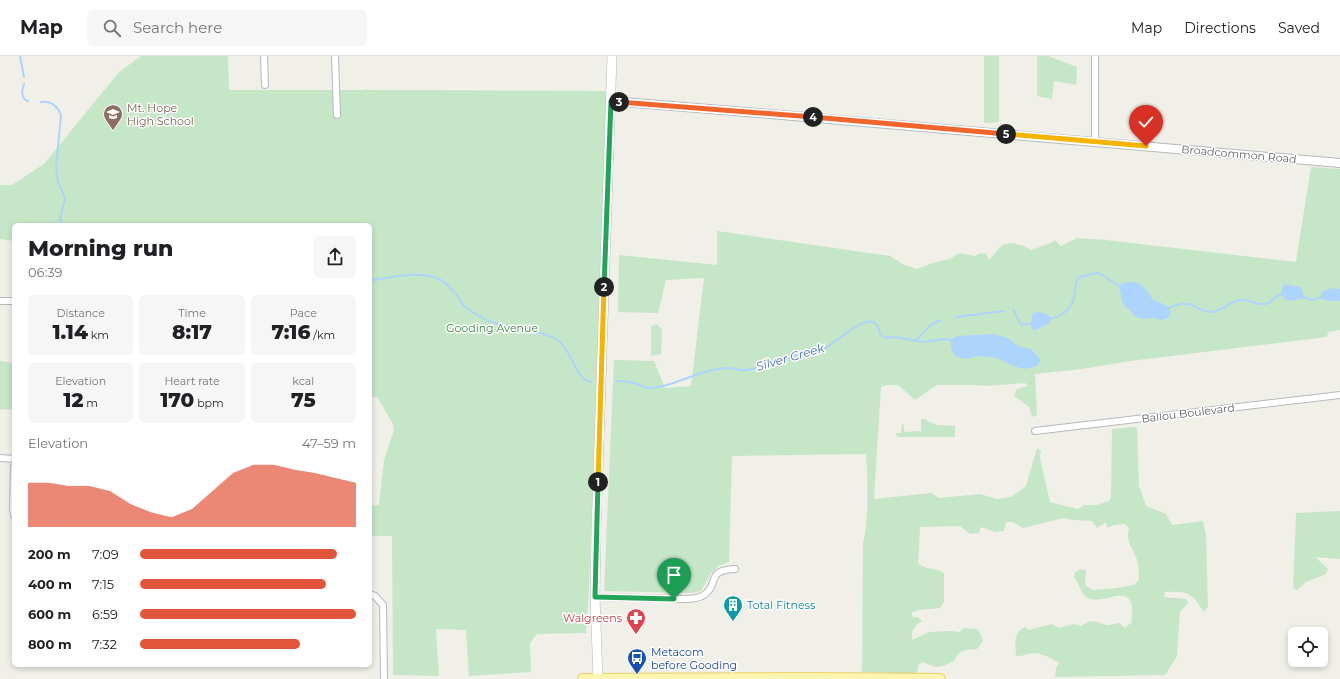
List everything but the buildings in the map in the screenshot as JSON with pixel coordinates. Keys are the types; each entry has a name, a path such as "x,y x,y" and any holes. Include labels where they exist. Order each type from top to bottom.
{"main road":[{"path":"598,679 595,597 612,56"},
{"path":"583,679 940,679"}],"street":[{"path":"264,56 265,85"},
{"path":"335,56 337,115"},
{"path":"1095,56 1095,142"},
{"name":"Broadcommon Road","path":"611,101 766,113 1340,164"},
{"path":"0,301 12,301"},
{"name":"Ballou Boulevard","path":"1035,431 1340,395"},
{"path":"0,458 12,459"},
{"path":"595,597 683,600 697,598 707,593 714,578 720,571 724,569 736,569"},
{"path":"372,595 375,596 383,606 384,679"}],"green space":[{"name":"Gooding Avenue","path":"141,56 228,56 229,90 366,89 606,91 589,590 586,633 537,634 530,643 531,672 469,676 466,630 436,629 439,676 393,675 392,536 372,536 372,506 379,505 384,460 394,430 393,424 377,397 372,397 372,223 12,223 12,241 0,239 0,185 12,185 44,164 119,72"},
{"path":"984,56 999,56 999,122 984,123"},
{"path":"1037,56 1050,56 1077,67 1076,85 1054,81 1052,99 1037,96"},
{"path":"1311,167 1340,169 1340,330 1328,332 1327,337 1035,374 1037,415 1032,417 1029,407 1014,396 1017,389 1028,386 1025,383 987,386 937,385 915,400 898,385 887,385 881,387 874,499 931,493 939,498 980,494 997,499 1011,497 1026,486 1037,448 1041,451 1040,458 1050,502 1078,509 1084,505 1097,505 1109,501 1111,497 1112,429 1137,428 1139,486 1146,506 1166,514 1172,525 1203,521 1206,535 1208,607 1204,612 1189,594 1165,592 1164,597 1186,599 1188,603 1180,612 1177,656 1165,675 1055,677 1056,668 1059,663 1052,659 1037,653 1016,656 1016,636 1025,627 1029,630 1052,624 1059,628 1074,624 1081,626 1093,621 1108,625 1119,623 1125,628 1132,622 1132,606 1130,600 1125,596 1114,596 1100,599 1088,598 1083,594 1074,578 1075,572 1081,569 1086,571 1085,585 1093,590 1134,585 1139,580 1139,570 1128,539 1129,528 1125,524 1114,525 1107,528 1106,522 1097,528 1092,521 1063,518 1023,528 1013,522 1006,522 1004,531 995,532 981,527 979,533 970,534 960,526 920,527 918,564 944,573 944,602 940,608 919,610 911,613 913,617 918,617 922,621 914,629 912,633 912,640 929,632 960,632 963,628 977,629 983,641 977,649 966,650 959,653 954,661 943,666 935,667 923,662 918,665 917,674 862,672 863,543 868,499 866,454 732,456 729,562 718,566 711,573 701,591 692,593 604,591 614,360 654,361 665,388 691,386 704,278 666,280 658,313 618,312 619,255 717,265 717,231 890,256 904,265 917,269 950,259 959,253 975,256 980,253 986,254 989,260 999,248 1010,243 1018,244 1031,250 1051,243 1055,240 1061,246 1077,238 1296,262"},
{"path":"657,324 662,330 661,354 651,356 651,326"},
{"path":"0,361 12,363 12,410 0,409"},
{"path":"921,419 936,425 955,426 955,437 897,437 896,433 901,433 902,424 904,425 904,432 921,431"},
{"path":"1340,511 1340,559 1315,557 1328,569 1326,574 1306,582 1297,590 1293,588 1296,513"}],"water":[{"path":"1127,282 1136,282 1140,284 1153,300 1168,307 1171,312 1168,318 1162,320 1136,317 1123,304 1119,287"},
{"path":"1285,284 1301,287 1304,298 1290,301 1284,299 1281,289"},
{"path":"1331,288 1340,289 1340,301 1329,301 1321,298 1322,292"},
{"path":"1038,312 1048,315 1050,320 1049,323 1034,331 1031,328 1031,320 1033,313"},
{"path":"993,334 1008,338 1018,346 1031,349 1041,360 1037,366 1025,369 1013,366 997,358 977,356 966,359 956,357 951,349 951,340 956,336"}],"waterway":[{"name":"Silver Creek","path":"20,56 24,77"},
{"name":"Silver Creek","path":"24,84 22,91 23,96 25,100 28,101"},
{"name":"Silver Creek","path":"41,102 53,104 61,115 56,168 58,182 65,199 60,219 61,223"},
{"path":"1049,319 1059,316 1070,307 1074,298 1078,278 1099,273 1121,287"},
{"name":"Silver Creek","path":"372,280 413,275 437,278 450,287 466,307 483,318 503,326 553,337 564,346 581,375 586,380 591,382"},
{"path":"1167,309 1177,305 1188,304 1205,311 1213,312 1240,300 1246,300 1259,304 1268,303 1277,296 1283,294"},
{"path":"1303,297 1312,300 1323,297"},
{"path":"1013,310 1022,325 1033,323"},
{"path":"956,317 1004,311"},
{"path":"915,341 932,324 941,320"},
{"name":"Silver Creek","path":"616,381 629,382 651,388 725,368 743,370 753,369 805,352 821,350 854,328 863,323 871,322 877,325 880,334 886,338 895,337 924,342 944,339 951,340"}],"place":[{"name":"Mt. Hope High School","path":"113,131"},
{"name":"Total Fitness","path":"733,622"},
{"name":"Walgreens","path":"636,635"},
{"name":"Metacom before Gooding","path":"637,675"}],"route":[{"path":"674,599 595,597 611,101 1146,146"}]}
